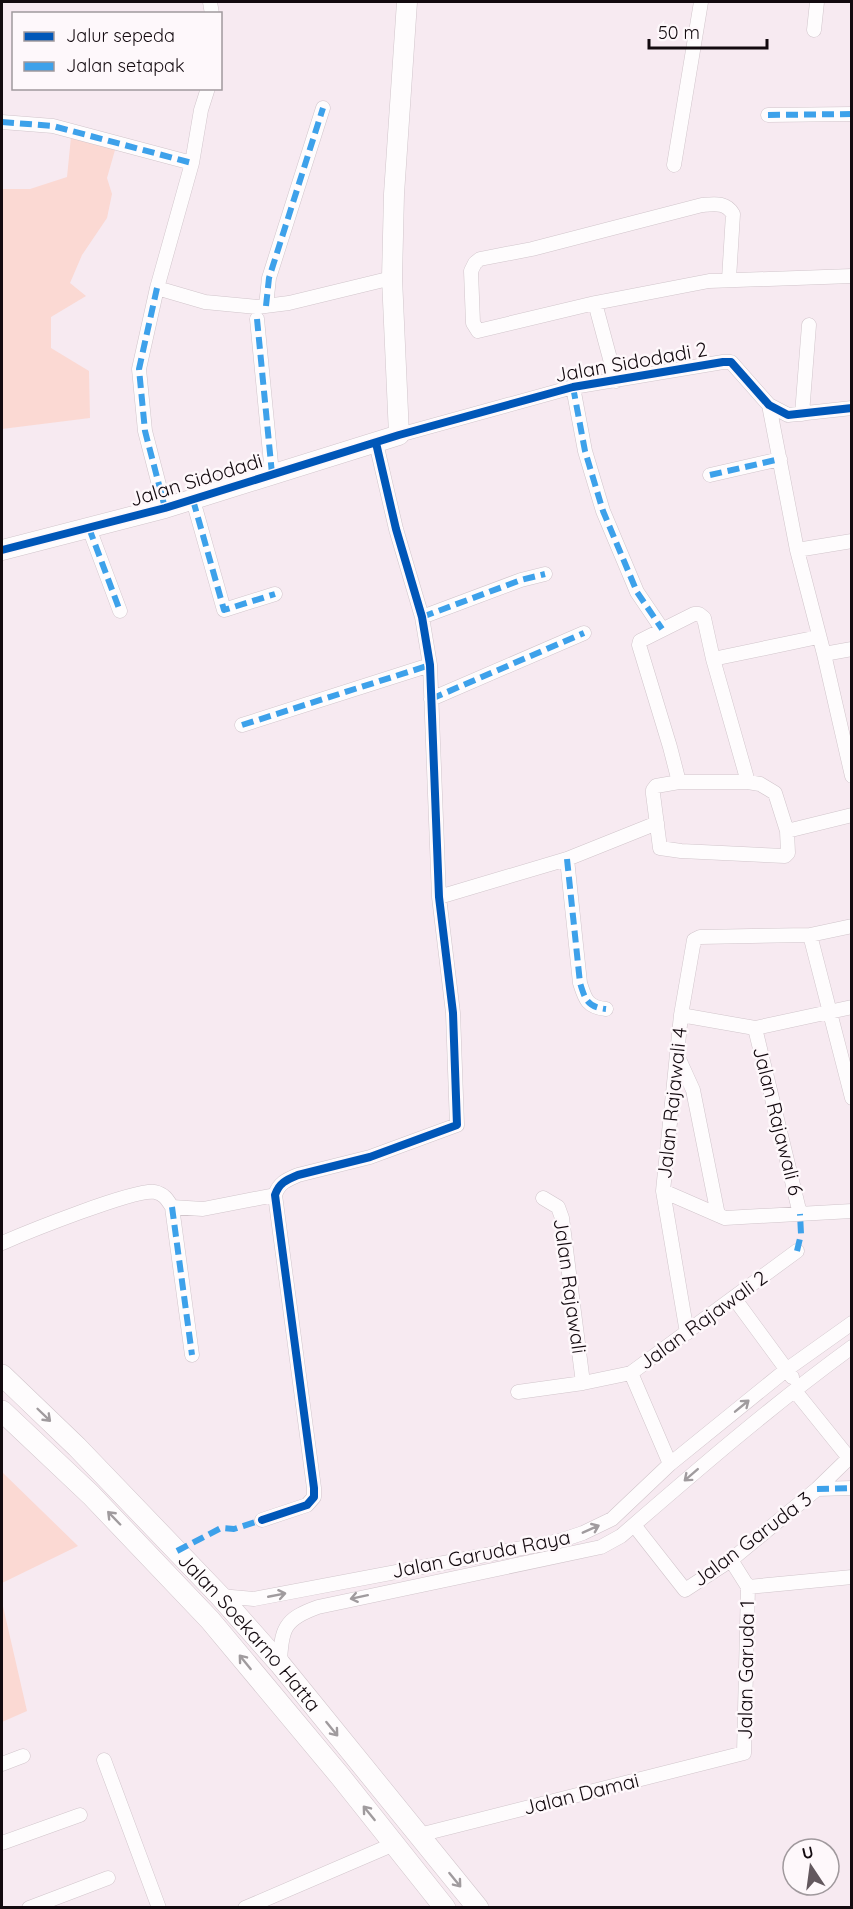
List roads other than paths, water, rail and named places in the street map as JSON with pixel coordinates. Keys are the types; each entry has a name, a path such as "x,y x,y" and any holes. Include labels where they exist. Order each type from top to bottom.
{"main road":[{"name":"Jalan Soekarno Hatta","path":"3,1380 77,1447 220,1596 280,1664 478,1908"},
{"name":"Jalan Soekarno Hatta","path":"2,1411 91,1495 210,1620 445,1908"}],"street":[{"path":"399,435 392,278 394,194 407,2"},
{"path":"674,165 701,2"},
{"path":"814,30 817,2"},
{"path":"165,508 145,431 139,369 157,288 192,163 201,110 207,90"},
{"path":"266,306 269,278 323,108"},
{"path":"768,115 852,114"},
{"path":"2,122 53,126 192,163"},
{"path":"729,279 733,214 729,208 720,204 702,205 532,249 480,259 471,271 473,322 478,331 595,303 709,281 852,276"},
{"path":"157,288 206,302 257,307 289,303 392,278"},
{"path":"595,303 616,381"},
{"path":"257,320 272,474"},
{"path":"802,414 809,326"},
{"name":"Jalan Sidodadi 2","path":"399,435 573,387 723,362 731,362 769,405 788,415 852,408"},
{"path":"573,387 585,451 603,511 637,592 662,629"},
{"path":"769,405 797,550 849,754 852,776"},
{"name":"Jalan Sidodadi","path":"2,550 193,500 399,435"},
{"path":"262,1520 307,1505 314,1497 275,1195 278,1186 298,1175 370,1157 457,1125 453,1013 439,897 429,665 422,617 396,529 376,444"},
{"path":"710,475 780,459"},
{"path":"193,500 224,610 274,594"},
{"path":"89,528 120,611"},
{"path":"797,550 852,541"},
{"path":"422,617 521,580 545,574"},
{"path":"679,782 639,645 644,638 694,614 699,614 704,618 713,659 748,782"},
{"path":"431,699 584,633"},
{"path":"713,659 818,637"},
{"path":"824,654 852,649"},
{"path":"242,725 429,665"},
{"path":"679,782 748,782 760,784 775,793 787,831 788,852 785,856 660,848 653,790 656,786 679,782"},
{"path":"787,831 852,814"},
{"path":"439,897 567,859 657,823"},
{"path":"567,859 580,983 586,1000 596,1008 606,1009"},
{"path":"852,926 810,935 852,1098"},
{"name":"Jalan Rajawali 4","path":"687,1333 663,1191 681,1015 694,940 696,938 810,935"},
{"path":"681,1015 755,1028 852,1007"},
{"name":"Jalan Rajawali 6","path":"755,1028 800,1214"},
{"path":"677,1055 693,1090 718,1215"},
{"path":"671,1109 682,1106 697,1113"},
{"path":"2,1243 135,1195 153,1191 165,1196 172,1206 192,1355"},
{"path":"663,1191 725,1218 852,1211"},
{"path":"172,1206 203,1209 275,1195"},
{"name":"Jalan Rajawali","path":"543,1198 558,1207 562,1218 583,1383"},
{"name":"Jalan Rajawali 2","path":"670,1464 631,1373 797,1251"},
{"path":"734,1298 797,1388 850,1456"},
{"name":"Jalan Garuda Raya","path":"220,1596 254,1599 559,1540 583,1533 612,1520 670,1464 786,1370 852,1323"},
{"name":"Jalan Garuda Raya","path":"280,1664 280,1641 284,1630 291,1620 300,1614 336,1602 547,1558 587,1552 611,1542 634,1525 725,1445 852,1347"},
{"path":"518,1392 583,1383 631,1373"},
{"name":"Jalan Garuda 3","path":"634,1525 685,1590 730,1560 817,1490 850,1456"},
{"path":"817,1490 852,1488"},
{"path":"730,1560 748,1587 852,1577"},
{"name":"Jalan Garuda 1","path":"744,1753 748,1587"},
{"name":"Jalan Damai","path":"419,1835 744,1753"},
{"path":"2,1764 22,1756"},
{"path":"104,1760 159,1908"},
{"path":"2,1843 80,1815"},
{"path":"245,1908 394,1844"},
{"path":"29,1908 108,1878"}]}
